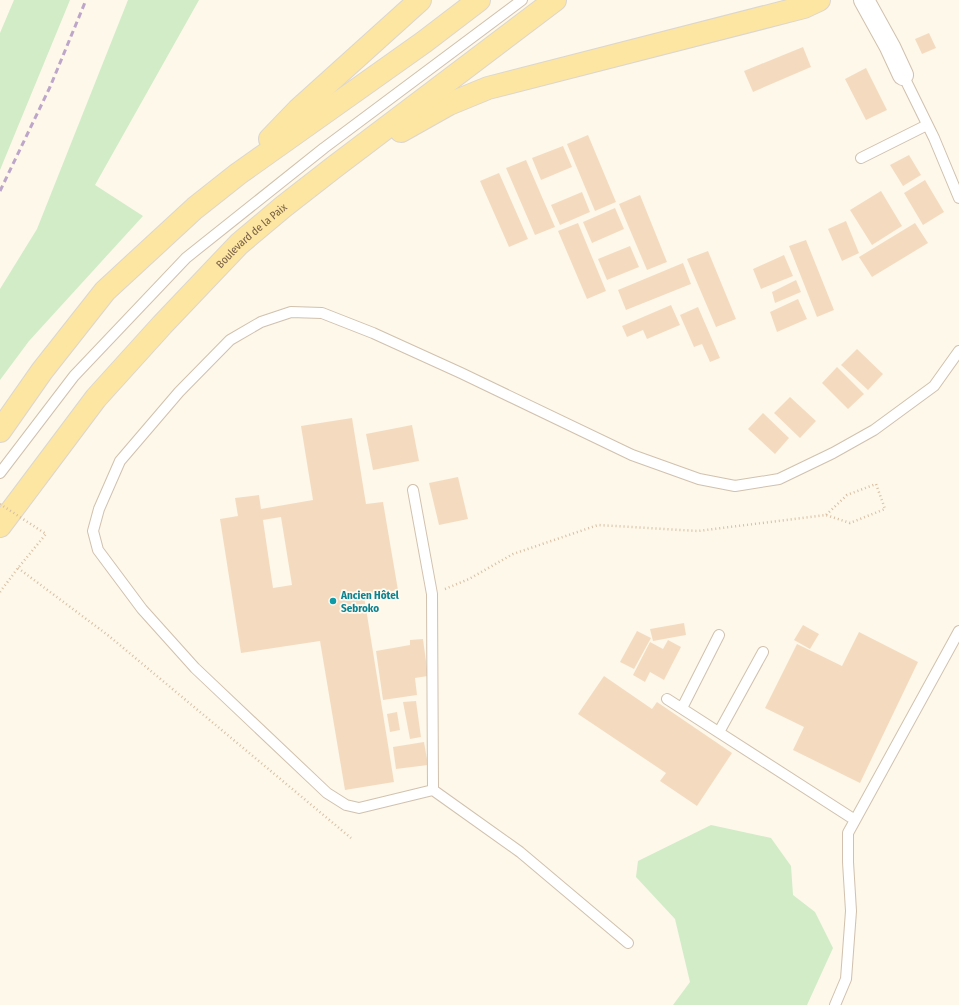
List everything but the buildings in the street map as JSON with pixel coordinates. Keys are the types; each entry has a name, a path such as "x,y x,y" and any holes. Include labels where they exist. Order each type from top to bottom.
{"main road":[{"path":"238,174 298,110 420,0"},
{"path":"0,431 42,371 105,291 195,208 238,174 424,42 479,0"},
{"name":"Boulevard de la Paix","path":"0,526 96,398 166,320 239,244 333,168 555,0"},
{"path":"333,168 448,104 488,88 804,7 820,0"}],"street":[{"path":"864,0 903,74"}],"lane":[{"name":"Boulevard de la Paix","path":"0,473 74,376 186,258 324,148 522,0"},
{"path":"903,74 946,166 959,198"},
{"path":"861,158 927,125"},
{"path":"628,943 520,852 433,790 359,808 346,805 327,793 195,668 142,609 98,550 93,531 99,509 120,462 179,392 230,340 261,322 291,312 322,313 373,333 461,373 632,455 699,479 735,486 779,478 874,430 934,386 959,352"},
{"path":"413,490 432,594 433,790"},
{"path":"835,1005 846,979 851,911 848,833 959,631"},
{"path":"682,708 720,635"},
{"path":"719,732 763,652"},
{"path":"667,698 855,820"}],"path":[{"path":"432,594 470,579 513,554 598,525 698,531 826,515 850,523 885,508 876,484 847,495 826,515"},
{"path":"0,504 46,534 0,592"},
{"path":"18,568 109,636 351,838"}],"green space":[{"path":"14,0 70,0 0,170 0,33"},
{"path":"128,0 199,0 95,185 143,216 29,341 0,380 0,289 37,229"},
{"path":"711,825 771,838 791,866 793,895 815,912 833,948 807,1005 673,1005 690,982 675,919 636,877 638,861"}],"railway":[{"path":"0,191 50,87 86,0"}],"place":[{"name":"Ancien Hôtel Sebroko","path":"333,601"}]}
